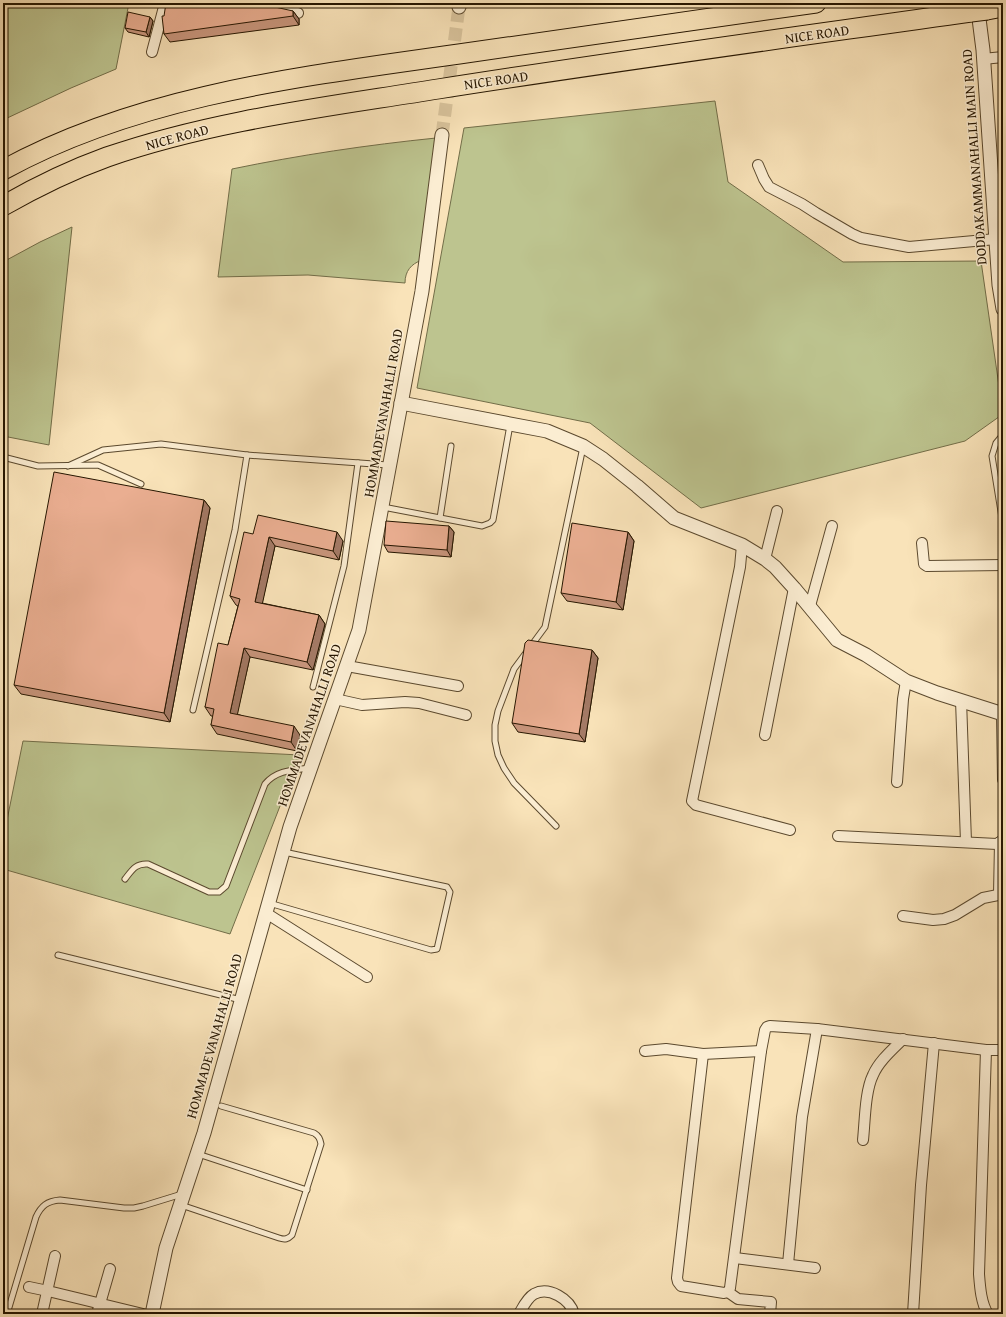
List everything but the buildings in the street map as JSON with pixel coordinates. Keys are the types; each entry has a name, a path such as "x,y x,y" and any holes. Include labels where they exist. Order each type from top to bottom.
{"highway":[{"path":"3,170 94,128 188,100 248,87 414,61 816,3"},
{"name":"NICE ROAD","path":"3,206 64,174 105,158 151,143 213,127 276,115 492,81 985,8"}],"street":[{"path":"152,52 164,3"},
{"path":"256,3 298,13"},
{"name":"DODDAKAMMANAHALLI MAIN ROAD","path":"985,8 981,28 999,284 1003,309"},
{"path":"983,59 1003,57"},
{"name":"HOMMADEVANAHALLI ROAD","path":"152,1314 166,1248 204,1133 290,827 359,630 422,290 442,135"},
{"path":"758,165 769,187 861,238 910,247 996,239"},
{"path":"401,403 546,431 583,446 603,458 674,518 742,545 765,559 775,567 794,588 837,640 866,655 906,681 937,693 1002,714 1003,780"},
{"path":"765,559 777,511"},
{"path":"810,606 832,526"},
{"path":"922,543 923,561 924,564 928,566 1003,565"},
{"path":"742,545 739,577 692,801 696,805 790,830"},
{"path":"765,735 794,588"},
{"path":"347,666 458,686"},
{"path":"897,782 903,699 906,681"},
{"path":"335,699 362,705 405,702 419,703 466,715"},
{"path":"961,700 966,842"},
{"path":"838,836 997,844 1002,841"},
{"path":"903,916 933,920 944,919 955,915 983,898 1001,894 1002,841"},
{"path":"267,908 367,977"},
{"path":"728,1292 730,1288 761,1051 766,1027 817,1029 986,1050 1003,1050"},
{"path":"788,1264 802,1118 817,1029"},
{"path":"862,1140 869,1085 873,1075 878,1066 903,1039"},
{"path":"913,1314 921,1185 934,1043"},
{"path":"645,1051 666,1050 703,1054 761,1051"},
{"path":"986,1050 979,1274 982,1298 988,1314"},
{"path":"703,1054 677,1278 678,1282 681,1286 724,1293 728,1292 738,1299 771,1302 770,1314"},
{"path":"42,1314 55,1256"},
{"path":"734,1258 815,1268"},
{"path":"97,1314 110,1269"},
{"path":"29,1287 143,1314"},
{"path":"519,1314 528,1299 535,1293 544,1292 554,1294 566,1300 574,1314"}],"lane":[{"path":"382,507 482,526 490,523 493,520 510,424"},
{"path":"1003,437 1001,437 996,443 992,456 1003,524"},
{"path":"68,466 103,450 162,444 248,455 390,465"},
{"path":"440,518 451,446"},
{"path":"556,826 514,783 504,768 498,755 495,741 495,725 498,711 514,670 545,627 583,446"},
{"path":"193,710 235,530 248,455"},
{"path":"3,457 38,466 98,465 141,484"},
{"path":"313,687 344,566 358,463"},
{"path":"125,879 137,865 148,864 209,892 219,892 226,886 265,784 277,774 311,767"},
{"path":"267,908 431,950 437,949 450,892 447,887 283,852"},
{"path":"58,955 241,1000"},
{"path":"7,1314 36,1217 39,1210 45,1204 53,1201 60,1200 134,1208 182,1199 284,1239 289,1238 292,1235 321,1144 318,1135 221,1106"},
{"path":"204,1156 307,1190"}],"green space":[{"path":"3,3 129,3 116,69 3,120"},
{"path":"715,101 728,182 843,262 981,261 1003,414 965,441 701,508 590,423 417,388 464,128"},
{"path":"436,138 422,260 409,268 405,283 308,275 218,277 232,169 334,151"},
{"path":"72,227 49,445 3,436 3,262"},
{"path":"23,741 300,755 230,934 3,869 3,840"}],"tunnel":[{"path":"442,135 459,7"}]}
